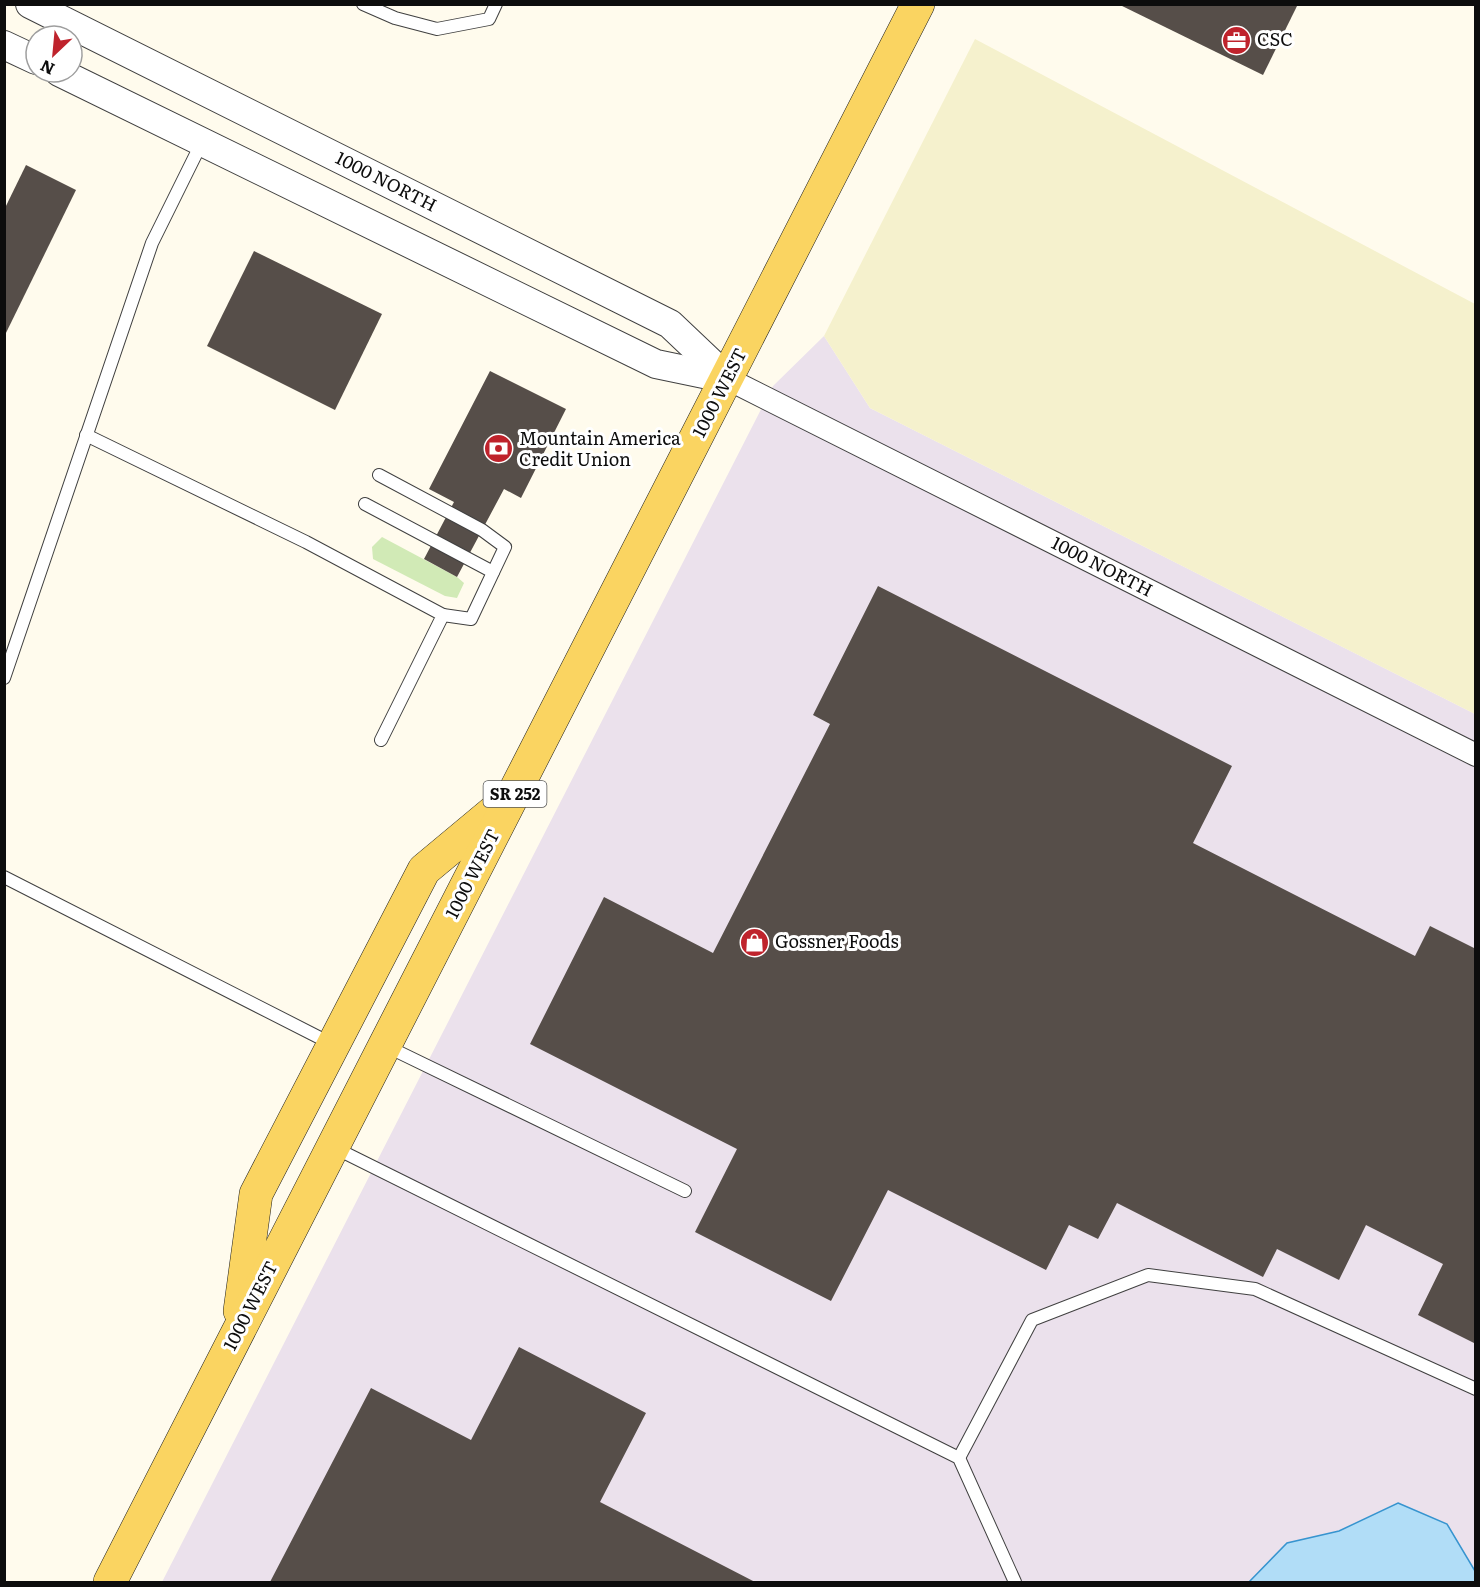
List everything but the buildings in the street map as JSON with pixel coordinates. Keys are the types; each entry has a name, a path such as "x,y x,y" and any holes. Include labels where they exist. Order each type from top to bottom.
{"main road":[{"name":"1000 WEST","path":"110,1582 918,4"},
{"path":"236,1336 256,1194 424,870 514,795"}],"street":[{"name":"1000 NORTH","path":"30,4 670,324 728,379"},
{"path":"4,45 24,54"},
{"name":"1000 NORTH","path":"83,84 201,144 656,364 728,379 1476,755"}],"lane":[{"path":"363,4 395,18 437,29 489,19 496,4"},
{"path":"4,678 152,243 201,144"},
{"path":"86,435 306,542 443,615 471,619 505,547 482,530 380,475"},
{"path":"365,504 493,572"},
{"path":"381,740 443,615"},
{"path":"4,877 334,1045"},
{"path":"385,1045 685,1191"},
{"path":"332,1147 959,1458 1015,1582"},
{"path":"959,1458 1032,1320 1149,1275 1255,1289 1476,1389"}],"shaded area":[{"path":"975,39 1475,304 1475,714 870,408 824,336"},
{"name":"Gossner Foods","path":"824,336 870,408 1475,714 1475,1582 162,1582 773,386"}],"green space":[{"path":"382,537 457,577 464,583 457,598 445,596 373,559 372,547"}],"water":[{"path":"1398,1503 1447,1524 1475,1571 1475,1582 1249,1582 1287,1543 1339,1531"}],"place":[{"name":"CSC","path":"1236,40"},
{"name":"Mountain America Credit Union","path":"498,449"},
{"name":"Gossner Foods","path":"754,942"}]}
